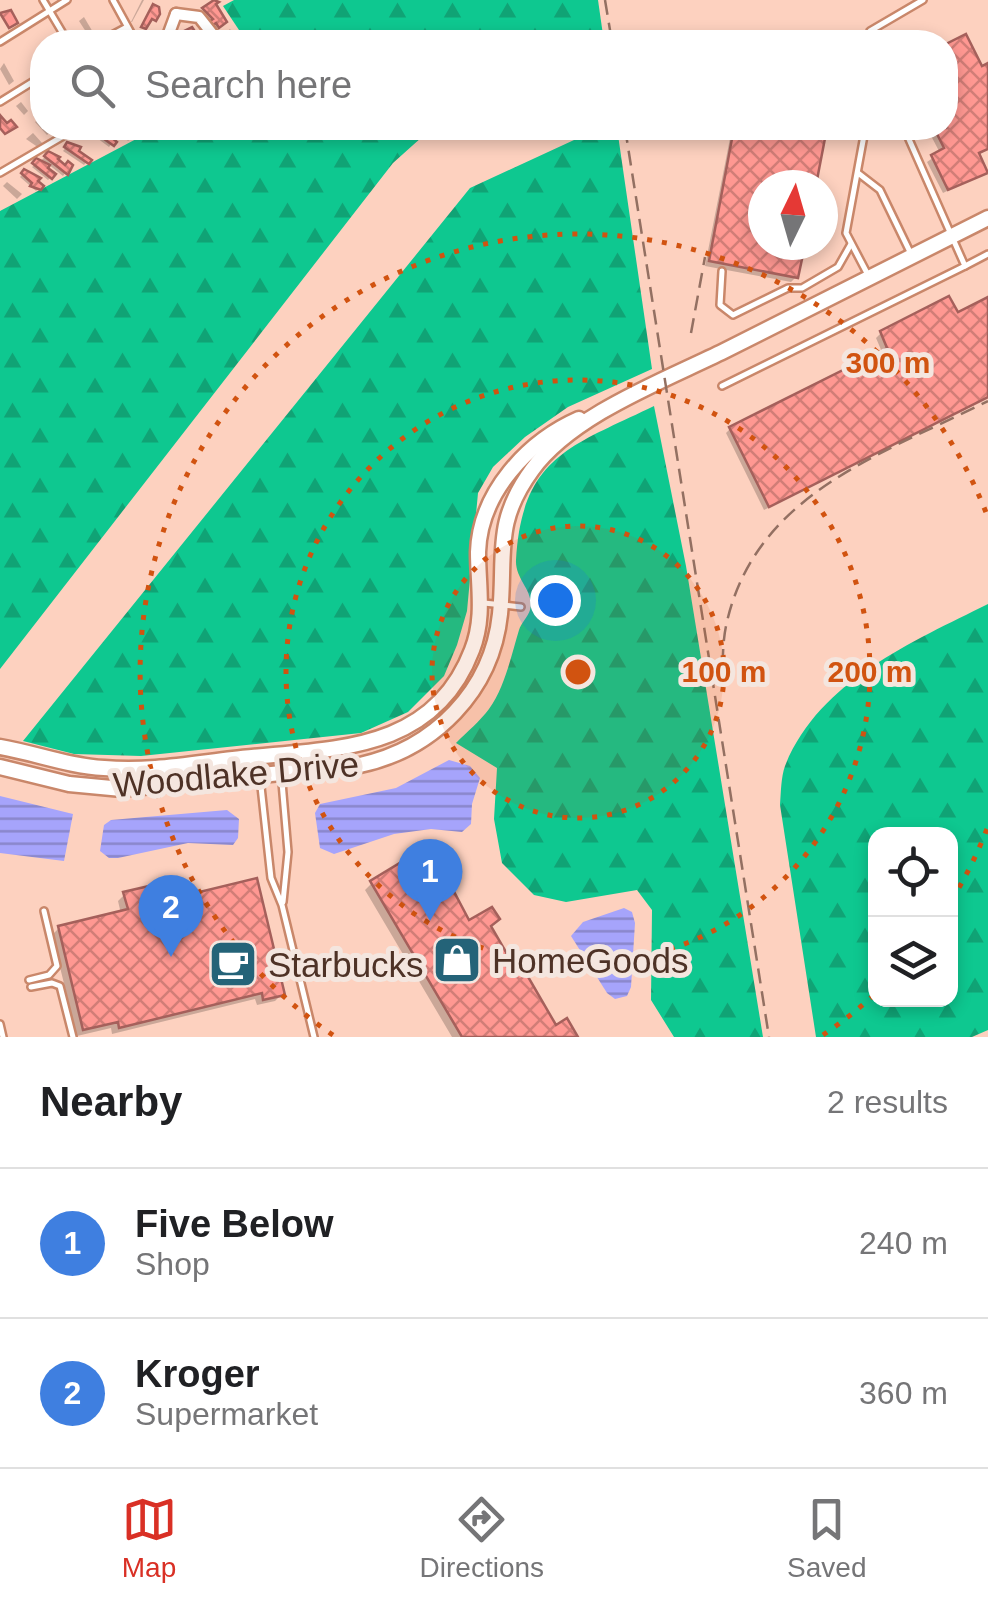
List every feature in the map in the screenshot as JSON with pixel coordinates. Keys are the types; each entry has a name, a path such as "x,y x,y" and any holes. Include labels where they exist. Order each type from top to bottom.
{"street":[{"path":"168,0 176,14"},
{"path":"170,30 176,14"},
{"path":"176,14 200,17 210,30"},
{"name":"Woodlake Drive","path":"0,747 67,763 120,770 360,745 389,737 416,722 443,698 464,669 477,636 481,603 478,545 488,510 524,456 576,420 612,407 988,218"},
{"name":"Woodlake Drive","path":"0,767 70,784 122,789 372,762 430,735 457,711 482,675 494,645 501,605 502,539 520,488 552,448 612,407"}],"lane":[{"path":"43,0 61,30"},
{"path":"0,42 67,0"},
{"path":"113,0 130,30"},
{"path":"872,30 923,0"},
{"path":"121,30 128,26"},
{"path":"0,102 30,83"},
{"path":"0,172 56,140"},
{"path":"863,140 846,233 869,278"},
{"path":"909,140 965,266"},
{"path":"858,172 880,190 912,256"},
{"path":"722,271 720,306 733,316 788,288 802,288 838,268 851,244"},
{"path":"722,386 988,254"},
{"path":"481,603 521,607"},
{"path":"280,754 288,852 282,906"},
{"path":"257,756 269,866 314,1037"},
{"path":"44,911 58,966 49,975 30,983 60,986 73,1037"},
{"path":"0,1024 3,1037"}],"green space":[{"path":"234,0 598,0 602,30 239,30 223,6"},
{"path":"134,140 419,140 393,163 0,669 0,211"},
{"path":"574,140 619,140 652,369 568,407 525,437 493,467 478,493 467,611 444,676 408,712 361,733 141,756 74,754 23,741 470,188"},
{"path":"654,406 686,566 763,1037 674,1037 651,1000 652,910 637,890 566,902 534,895 502,863 494,819 497,768 456,743 495,700 520,627 530,610 530,597 518,574 516,560 520,525 541,476 576,445"},
{"path":"988,604 988,1030 972,1037 816,1037 780,805 785,766 800,736 820,710 844,687 899,650"}],"shaded area":[{"path":"449,760 470,766 480,778 471,824 462,832 431,829 394,834 334,854 320,848 315,813 320,804 396,788"},
{"path":"0,796 73,814 64,861 0,853"},
{"path":"227,810 239,819 238,838 233,845 188,843 118,858 109,858 100,851 104,825 111,820"},
{"path":"624,908 632,912 635,923 631,987 627,996 615,999 607,993 571,936 583,922"}],"building":[{"path":"214,0 219,2 216,4 227,22 219,28 202,8"},
{"path":"153,4 159,7 160,14 146,29 141,27"},
{"path":"11,10 18,23 9,28 0,13"},
{"path":"966,34 982,66 988,63 988,149 979,153 988,173 948,190 931,155 944,148 940,140 958,140 958,38"},
{"path":"0,115 17,127 5,134 0,128"},
{"path":"732,140 825,140 819,170 748,170 748,260 802,260 798,278 709,261"},
{"path":"67,142 81,147 79,151 92,160 89,164 64,147"},
{"path":"48,151 65,165 68,161 73,165 68,175 44,156"},
{"path":"36,158 50,165 48,168 56,174 52,179 32,163"},
{"path":"24,169 41,178 41,190 30,186 32,183 21,173"},
{"path":"949,296 958,312 988,297 988,397 769,507 729,427 887,348 880,331"},
{"path":"403,861 415,881 441,867 469,920 492,907 500,919 491,926 510,959 516,956 556,1025 567,1018 578,1037 462,1037 370,881"},
{"path":"257,878 285,995 263,1000 262,993 119,1028 118,1022 83,1030 58,926 128,909 123,892 175,880 179,897"}],"railway":[{"path":"605,0 610,30"},
{"path":"627,140 769,1037"},
{"path":"691,333 705,257"},
{"path":"722,687 726,626 741,581 764,543 793,511 865,461 988,401"}],"place":[{"name":"Five Below","path":"430,921"},
{"name":"Kroger","path":"171,957"},
{"name":"HomeGoods","path":"457,960"},
{"name":"Starbucks","path":"233,964"}]}
